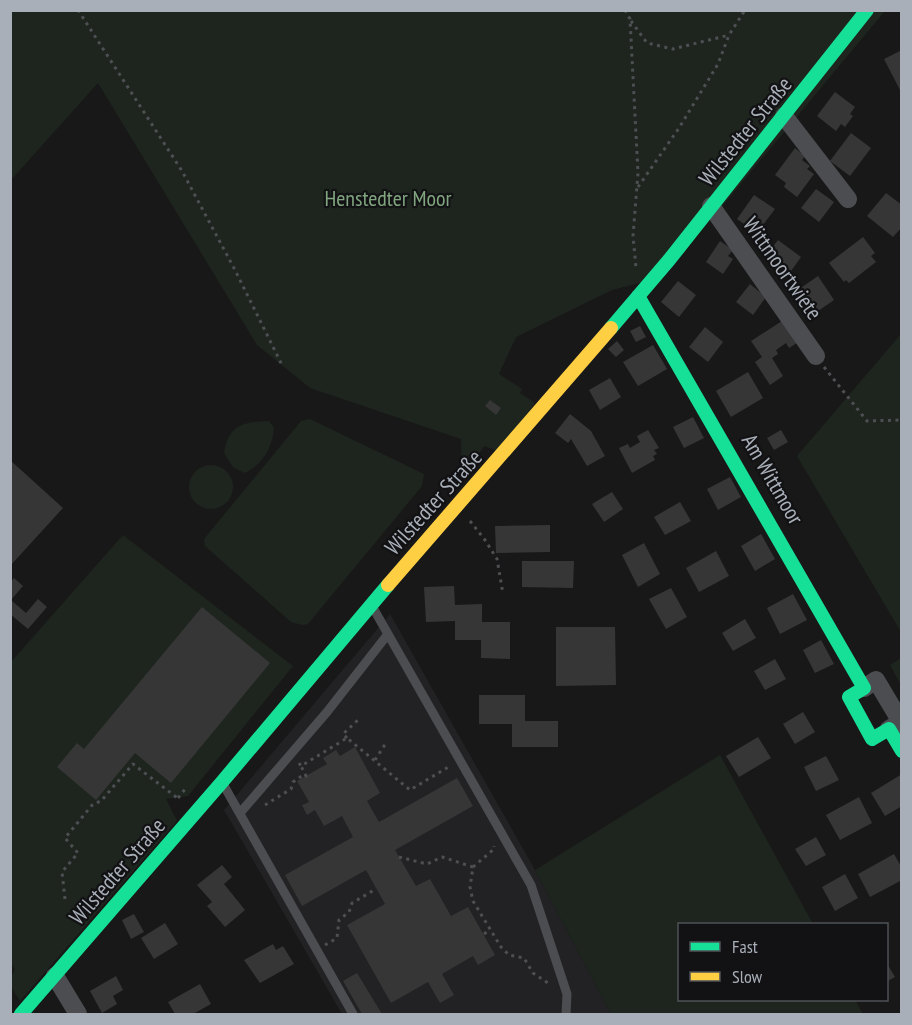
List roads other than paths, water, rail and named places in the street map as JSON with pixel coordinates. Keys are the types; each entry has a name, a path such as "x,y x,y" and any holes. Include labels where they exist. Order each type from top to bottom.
{"street":[{"name":"Wilstedter Straße","path":"21,1014 638,296 867,10"},
{"path":"784,116 848,200"},
{"name":"Wittmoortwiete","path":"711,206 816,356"},
{"name":"Am Wittmoor","path":"638,296 864,688"},
{"path":"876,680 901,722 889,729 872,739 849,697 876,680"},
{"path":"889,729 902,751"},
{"path":"55,976 78,1014"}],"lane":[{"path":"371,604 531,885 567,994 566,1014"},
{"path":"241,816 388,634"},
{"path":"222,782 353,1014"}],"park label":[{"name":"Henstedter Moor","path":"388,198"}]}
